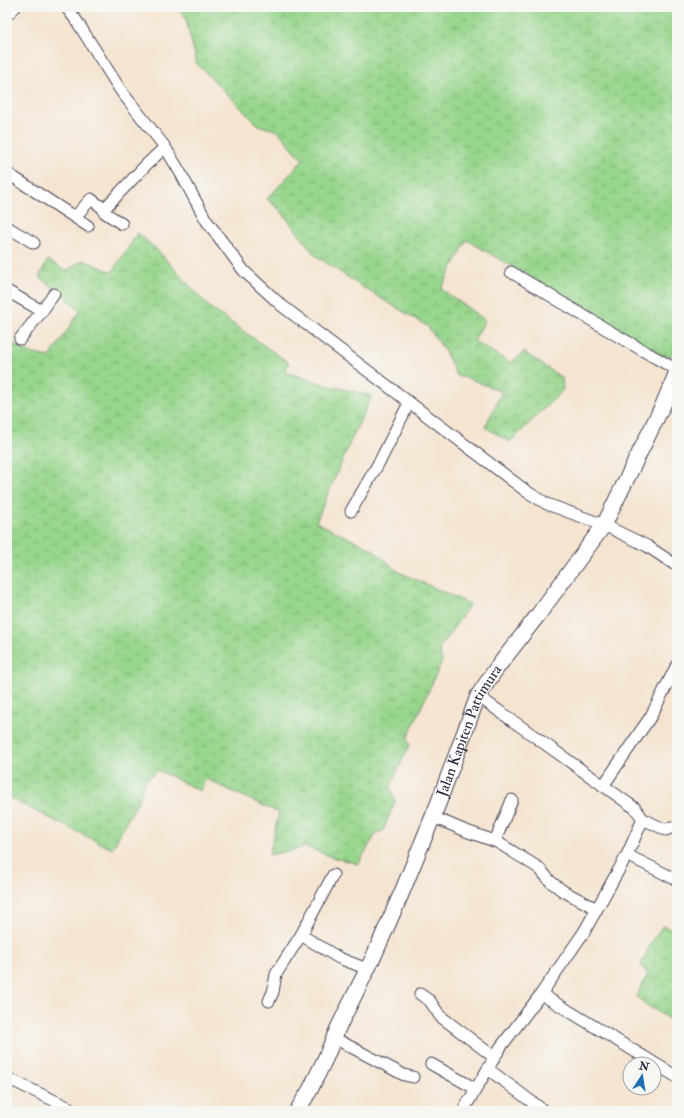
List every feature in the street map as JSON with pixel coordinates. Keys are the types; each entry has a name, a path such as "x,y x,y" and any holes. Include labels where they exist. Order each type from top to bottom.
{"street":[{"path":"7,15 15,7"},
{"path":"66,7 76,20 121,91 165,147 206,220 244,271 281,305 409,403 546,504 604,526 647,546 677,566"},
{"path":"104,209 146,164 165,147"},
{"path":"7,173 88,226"},
{"path":"75,217 91,199 104,209 104,212 122,224"},
{"path":"7,227 34,243"},
{"path":"511,272 677,371"},
{"path":"7,291 42,311"},
{"path":"20,339 54,294"},
{"name":"Jalan Kapiten Pattimura","path":"297,1111 310,1090 368,969 402,892 433,817 478,696 496,669 604,526 663,405 677,371"},
{"path":"351,510 381,459 409,403"},
{"path":"603,786 651,716 676,668"},
{"path":"478,696 635,808 643,819 666,830 671,827 677,830"},
{"path":"495,841 512,800"},
{"path":"433,817 495,841 539,868 551,882 563,891 597,909"},
{"path":"463,1111 500,1048 541,994 584,932 627,855 643,819"},
{"path":"627,855 677,880"},
{"path":"269,1001 273,992 276,974 301,935 334,875"},
{"path":"301,935 339,958 368,969"},
{"path":"420,994 430,1001 440,1016 494,1057"},
{"path":"541,994 677,1076"},
{"path":"334,1038 404,1075 413,1077"},
{"path":"432,1064 476,1089"},
{"path":"488,1069 544,1111"},
{"path":"7,1078 76,1111"}],"green space":[{"path":"178,7 663,7 677,12 677,343 669,359 467,240 441,289 485,320 474,341 511,363 524,352 562,378 563,390 510,442 485,427 502,392 473,380 456,375 445,351 427,326 364,288 316,256 280,210 267,199 303,160 278,131 258,125 197,64 185,16"},
{"path":"138,233 157,250 209,307 289,363 285,372 326,385 372,396 352,438 316,522 372,549 399,572 470,604 439,649 442,661 407,739 410,744 390,787 395,801 383,831 376,834 358,864 335,858 306,847 269,855 279,813 206,779 200,791 158,770 144,782 139,799 112,849 7,797 7,339 27,351 50,357 80,311 64,295 39,277 48,260 66,271 83,260 112,272"},
{"path":"663,925 677,932 677,1024 648,1006 636,996 648,975 641,965 651,943"}]}
